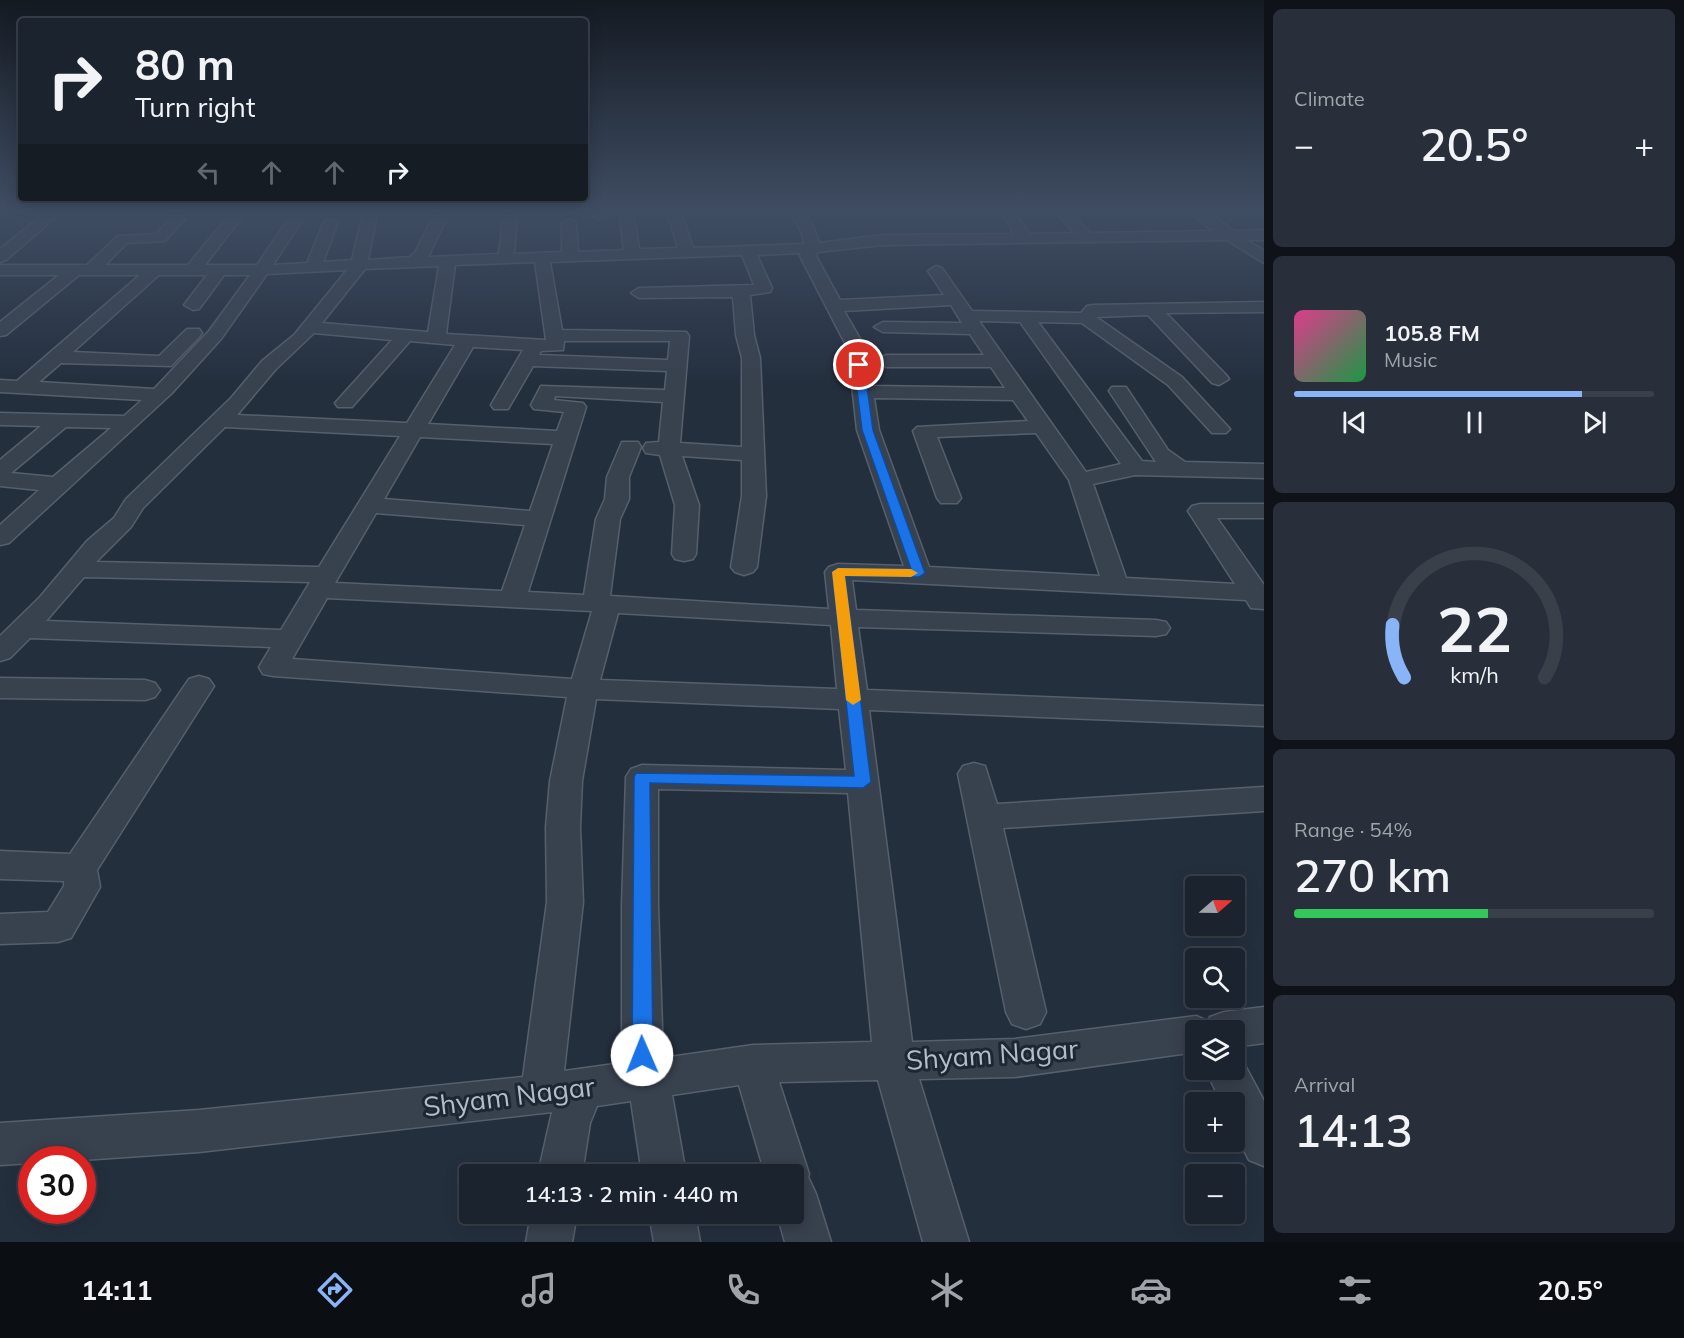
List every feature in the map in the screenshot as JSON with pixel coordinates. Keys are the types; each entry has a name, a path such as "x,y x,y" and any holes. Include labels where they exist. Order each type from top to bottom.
{"street":[{"path":"1,330 84,267"},
{"path":"192,271 195,267"},
{"path":"0,538 159,395 216,334 263,267"},
{"path":"259,273 313,268 367,267"},
{"path":"0,275 259,273 373,267"},
{"path":"436,338 447,267"},
{"path":"501,405 538,347 542,267"},
{"path":"639,293 741,292 764,288 755,267"},
{"path":"815,267 824,282 832,306 857,349 868,430 919,573"},
{"path":"0,652 49,603 96,546 123,522 134,504 219,420 269,365 300,339 357,268"},
{"path":"0,270 76,273 192,271 217,273"},
{"path":"936,271 1080,480 1115,584"},
{"path":"21,388 151,273"},
{"path":"193,305 217,273"},
{"path":"1242,291 1264,291"},
{"path":"680,292 678,366 669,449 687,505 684,554"},
{"path":"741,292 745,335 751,358 754,496 744,567"},
{"path":"832,306 966,315 1086,318 1175,381 1219,429"},
{"path":"1154,310 1152,308 1264,307"},
{"path":"1086,318 1093,310 1154,310 1219,380"},
{"path":"883,327 966,315"},
{"path":"1025,317 1135,468"},
{"path":"309,327 538,347 678,366"},
{"path":"56,357 164,362 193,333"},
{"path":"345,403 406,335"},
{"path":"538,347 680,336"},
{"path":"467,341 273,667 583,689 1264,716"},
{"path":"886,361 997,361"},
{"path":"0,386 159,395"},
{"path":"512,600 576,407 541,405 548,390 675,397"},
{"path":"1119,391 1161,454 1180,469"},
{"path":"862,392 1019,394"},
{"path":"0,419 128,422"},
{"path":"0,471 61,420"},
{"path":"219,420 566,438"},
{"path":"949,498 924,431 1042,427"},
{"path":"541,1095 565,902 563,827 566,781 602,604 608,519 617,499 620,446 752,454"},
{"path":"1080,480 1135,468 1264,471"},
{"path":"0,479 60,485"},
{"path":"369,505 537,519"},
{"path":"1261,598 1200,511 1264,511"},
{"path":"0,513 25,514"},
{"path":"76,569 322,583 512,600 844,618 1156,628"},
{"path":"946,1242 893,1061 891,1021 838,572 919,573 1115,584 1261,598"},
{"path":"22,629 288,639"},
{"path":"0,929 58,927 82,887 79,868 113,820 199,686"},
{"path":"0,688 145,690"},
{"path":"974,774 1026,1012"},
{"path":"662,1164 646,1079 640,905 642,777 863,782"},
{"path":"984,817 1264,799"},
{"path":"0,865 79,868"},
{"path":"1245,1027 1264,1025"},
{"name":"Shyam Nagar","path":"0,1144 199,1131 541,1095 753,1064 1015,1058 1185,1035"},
{"path":"753,1064 784,1164"},
{"path":"1231,1080 1264,1145"},
{"path":"562,1164 569,1123 582,1089"},
{"path":"549,1242 552,1224"},
{"path":"674,1224 677,1242"},
{"path":"803,1224 808,1242"}],"slow traffic":[{"path":"853,700 838,572 911,573"}],"route":[{"path":"642,1055 640,905 642,777 863,782 838,572 919,573 868,430 859,365"}]}
